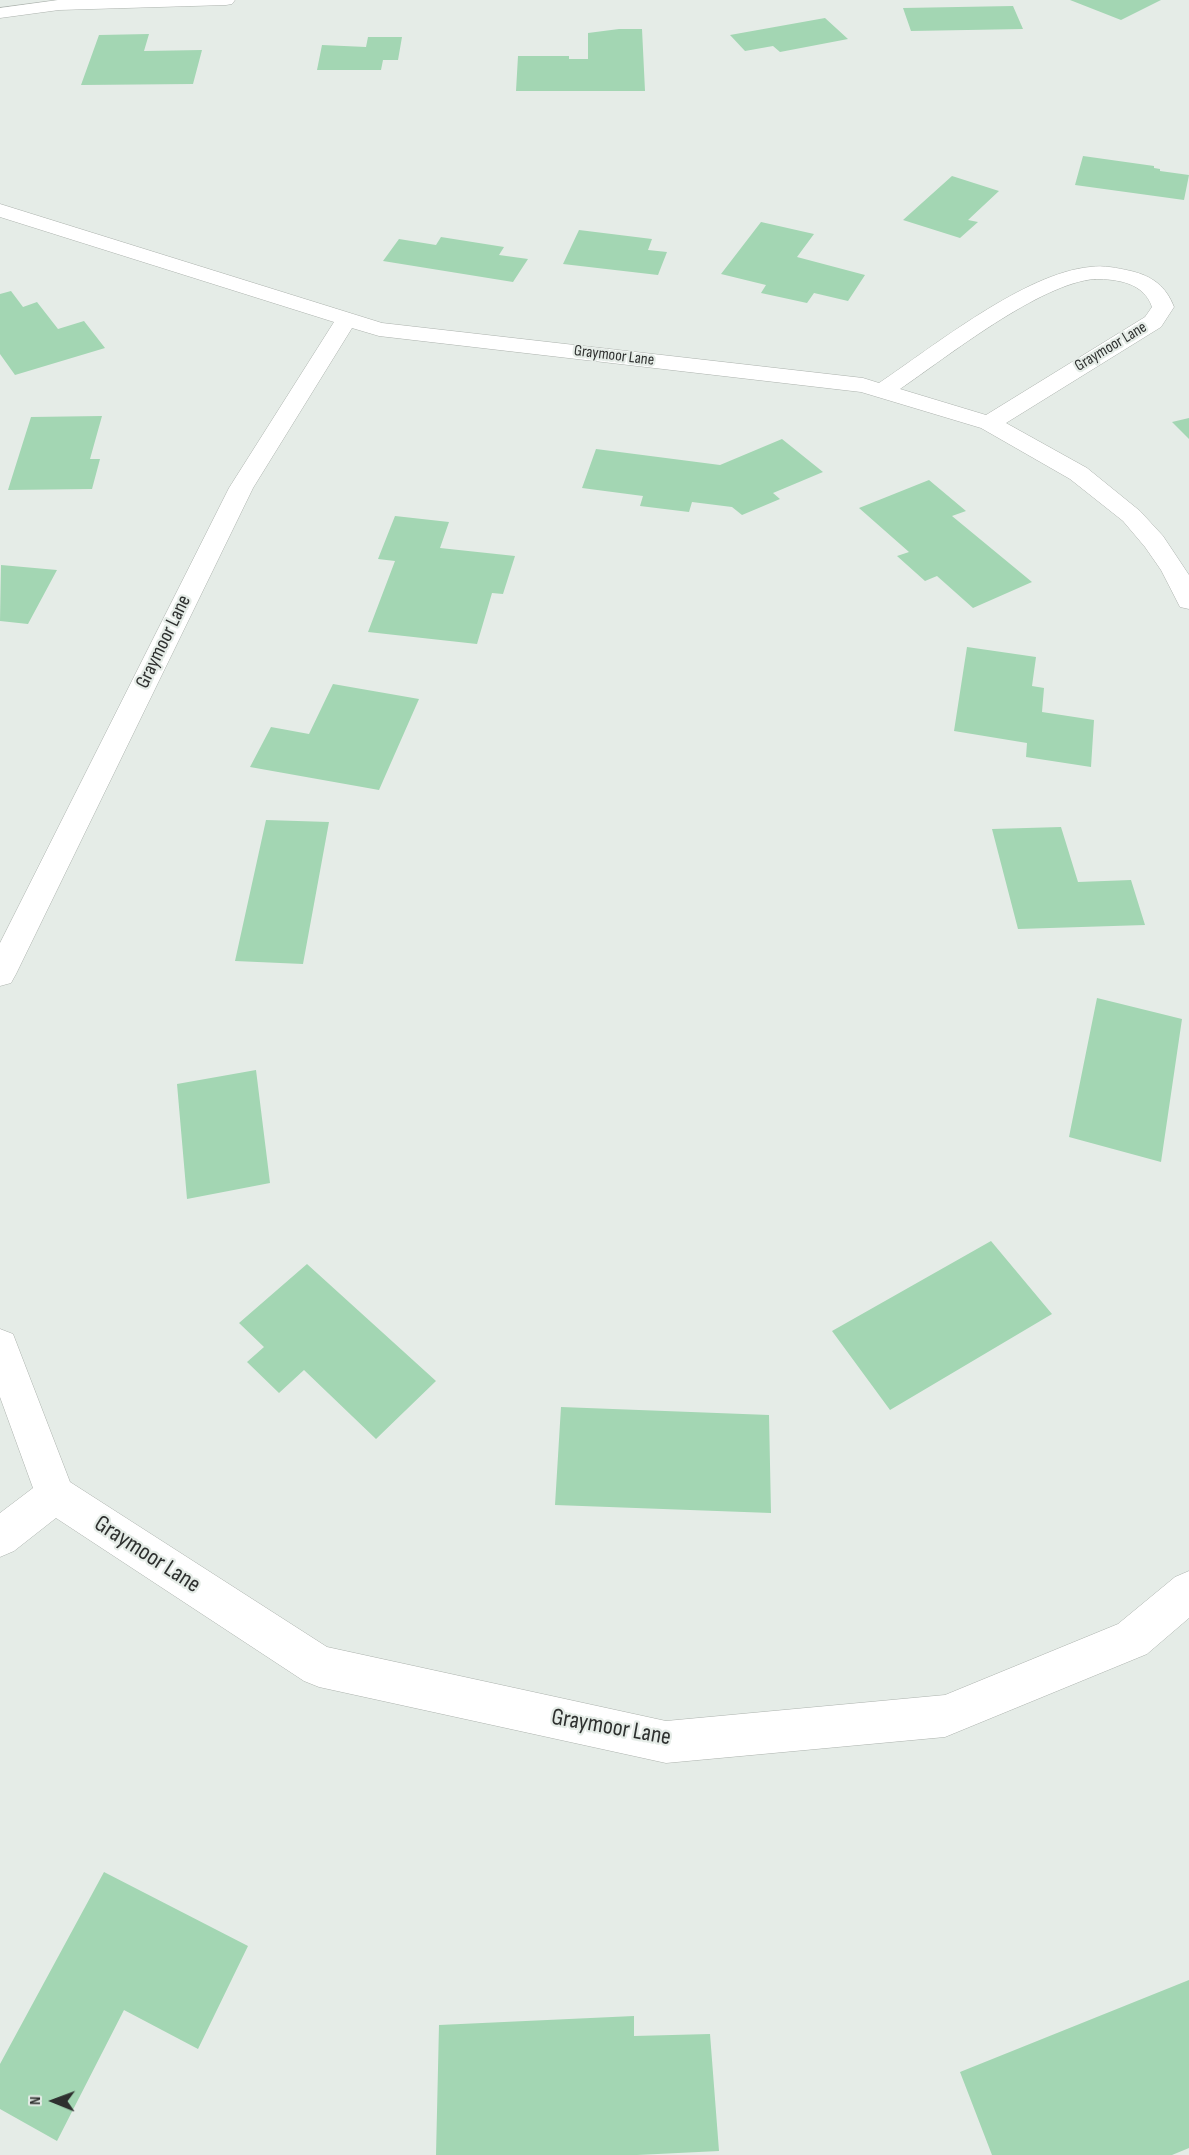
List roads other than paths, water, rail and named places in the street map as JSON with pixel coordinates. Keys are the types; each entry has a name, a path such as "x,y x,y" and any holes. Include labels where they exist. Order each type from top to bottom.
{"street":[{"path":"0,13 59,5 226,0"},
{"name":"Graymoor Lane","path":"0,210 379,329 851,384 882,390 989,423 1040,448 1097,486 1152,540 1170,564 1189,601"},
{"name":"Graymoor Lane","path":"882,390 1014,303 1060,281 1081,274 1097,272 1115,274 1142,281 1158,292 1163,307 1153,322 989,423"},
{"name":"Graymoor Lane","path":"0,974 241,488 346,320"},
{"path":"0,1346 55,1495 0,1537"},
{"name":"Graymoor Lane","path":"55,1495 319,1666 666,1742 945,1716 1132,1639 1189,1591"}]}
